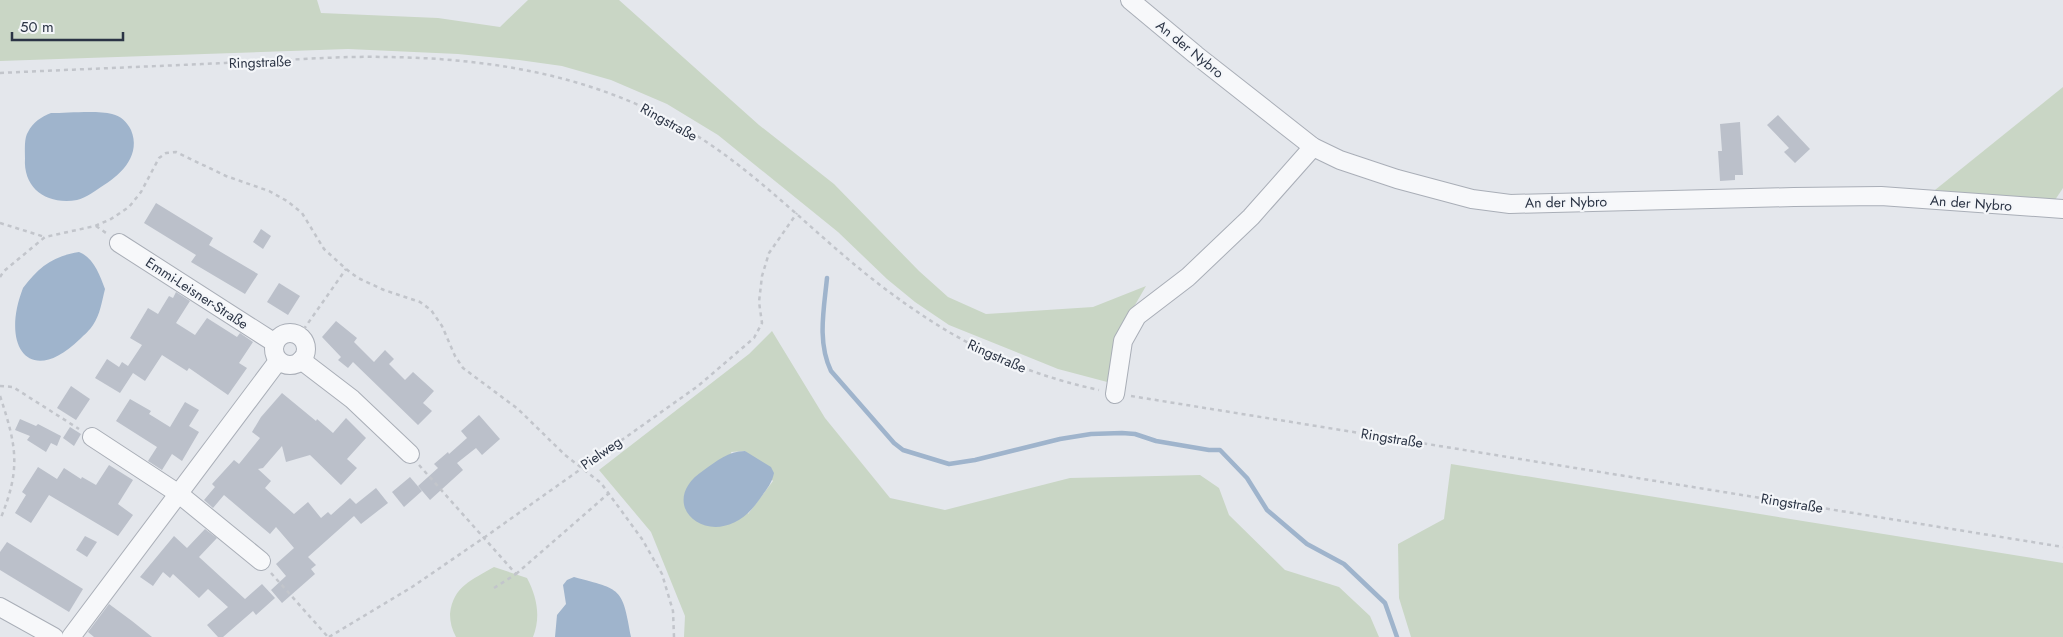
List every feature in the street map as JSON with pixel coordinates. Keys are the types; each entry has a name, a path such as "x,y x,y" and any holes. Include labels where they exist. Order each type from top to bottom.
{"street":[{"name":"An der Nybro","path":"1130,0 1196,55 1313,147 1340,160 1397,179 1472,199 1510,204 1881,196 2063,209"},
{"path":"1115,394 1123,341 1138,316 1188,277 1251,217 1313,147"},
{"name":"Emmi-Leisner-Straße","path":"120,243 274,343"},
{"path":"285,333 299,336 306,345 305,356 302,360 298,364 287,366 278,361 274,352 274,343 285,333"},
{"path":"302,360 352,399 410,454"},
{"path":"71,637 278,361"},
{"path":"92,437 179,494 261,561"},
{"path":"0,606 54,637"}],"path":[{"name":"Ringstraße","path":"0,73 382,57 458,60 517,67 576,82 645,106 695,135 751,175 878,284 944,331 1004,362 1058,381 1115,394 2063,547"},
{"path":"0,277 4,271 45,237 95,226 111,219 129,207 141,192 159,158 166,153 176,152 226,176 269,191 287,201 302,213 324,249 346,270 384,290 420,302 431,310 442,326 463,368 518,409 549,441 601,483 642,539 662,574 673,611 674,637"},
{"name":"Pielweg","path":"329,637 412,587 484,537 698,386 754,338 762,323 759,302 762,276 769,253 797,213"},
{"path":"0,223 45,237"},
{"path":"299,336 346,270"},
{"path":"0,386 13,388 92,437"},
{"path":"0,396 10,427 16,462 10,496 0,520"},
{"path":"410,454 516,574"},
{"path":"491,590 516,574 608,493"},
{"path":"261,561 329,637"}],"green space":[{"path":"0,0 317,0 321,13 438,18 500,27 528,0 619,0 759,125 834,184 919,271 948,297 986,314 1093,307 1146,286 1117,336 1111,383 1058,369 949,325 915,302 887,279 838,232 718,135 667,104 611,80 562,66 519,60 458,54 348,49 0,61"},
{"path":"2063,87 2063,188 2053,203 1935,190"},
{"path":"772,331 825,418 890,498 945,510 1070,478 1200,475 1219,488 1229,515 1285,570 1339,587 1370,616 1379,637 684,637 685,616 651,532 599,470 749,354","holes":["745,451 773,481 748,514 731,452"]},
{"path":"1451,464 2063,563 2063,637 1411,637 1399,598 1398,544 1444,519"},
{"path":"494,567 527,578 537,607 537,622 533,637 456,637 453,632 450,614 452,604 459,590 471,580"}],"water":[{"path":"99,112 121,118 131,130 134,147 124,169 91,194 77,200 56,200 39,192 28,178 25,169 25,141 32,125 51,113"},
{"path":"79,252 92,262 105,289 97,317 89,331 62,353 47,360 34,360 24,354 18,343 15,328 17,309 23,288 47,264 62,256"},
{"path":"739,451 745,451 771,467 774,473 772,481 759,500 743,517 725,526 709,526 696,521 686,511 684,498 689,484 704,470 723,457"},
{"path":"574,577 602,585 617,593 622,599 625,608 631,637 555,637 557,615 566,604 563,585 567,580"}],"building":[{"path":"1778,115 1810,149 1795,163 1784,152 1789,148 1767,125"},
{"path":"1740,122 1743,175 1735,175 1735,180 1720,181 1718,151 1722,151 1720,124"},
{"path":"156,203 213,238 209,245 258,274 245,294 191,262 196,255 144,223"},
{"path":"261,229 271,236 263,249 253,242"},
{"path":"279,283 300,296 288,315 267,302"},
{"path":"176,292 190,301 176,323 195,335 207,318 237,337 240,333 253,342 239,363 247,368 228,395 189,368 187,371 162,355 145,381 133,373 120,393 95,378 107,359 119,367 122,362 128,366 142,345 130,338 148,308 158,314 169,296 173,298"},
{"path":"336,321 357,338 354,342 374,362 385,350 394,359 389,364 405,380 413,372 434,391 423,403 432,411 418,425 353,362 348,368 338,360 341,357 322,337"},
{"path":"71,386 90,399 76,420 57,408"},
{"path":"282,393 333,433 346,418 366,438 347,459 357,468 341,485 310,455 286,462 282,446 263,468 258,469 271,481 265,488 294,514 308,502 321,518 328,512 331,515 350,498 356,504 376,488 388,503 361,524 354,516 308,557 316,565 311,569 315,574 282,603 271,590 286,576 276,564 294,548 276,527 270,534 224,495 213,508 204,500 215,487 212,484 234,460 239,464 260,438 252,432 261,417"},
{"path":"130,399 151,411 149,414 170,427 185,402 199,410 189,426 199,432 182,461 172,454 162,470 148,461 157,447 116,421"},
{"path":"479,415 500,439 482,455 476,448 457,463 463,470 430,500 418,486 438,468 434,464 467,438 461,431"},
{"path":"20,419 36,426 38,424 61,436 57,446 51,443 46,452 27,440 30,436 15,430"},
{"path":"70,427 81,434 74,446 63,438"},
{"path":"109,465 133,480 118,504 133,515 118,536 49,495 31,523 15,513 26,495 22,492 38,467 57,479 64,468 81,479 82,477 96,485"},
{"path":"410,477 422,491 404,507 392,492"},
{"path":"205,529 217,538 199,557 245,599 262,584 275,598 256,615 253,611 223,637 218,637 207,625 228,607 208,589 199,598 173,574 170,578 163,572 153,586 140,577 174,536 187,548"},
{"path":"85,536 97,542 87,557 76,550"},
{"path":"7,542 83,589 69,612 0,570 0,552"},
{"path":"109,604 152,637 94,637 88,632"}],"waterway":[{"path":"827,278 823,313 823,337 824,349 831,371 894,443 903,450 949,464 975,460 1060,439 1091,434 1122,433 1135,434 1156,441 1209,450 1220,450 1247,478 1267,510 1307,544 1344,564 1385,603 1397,637"}]}
